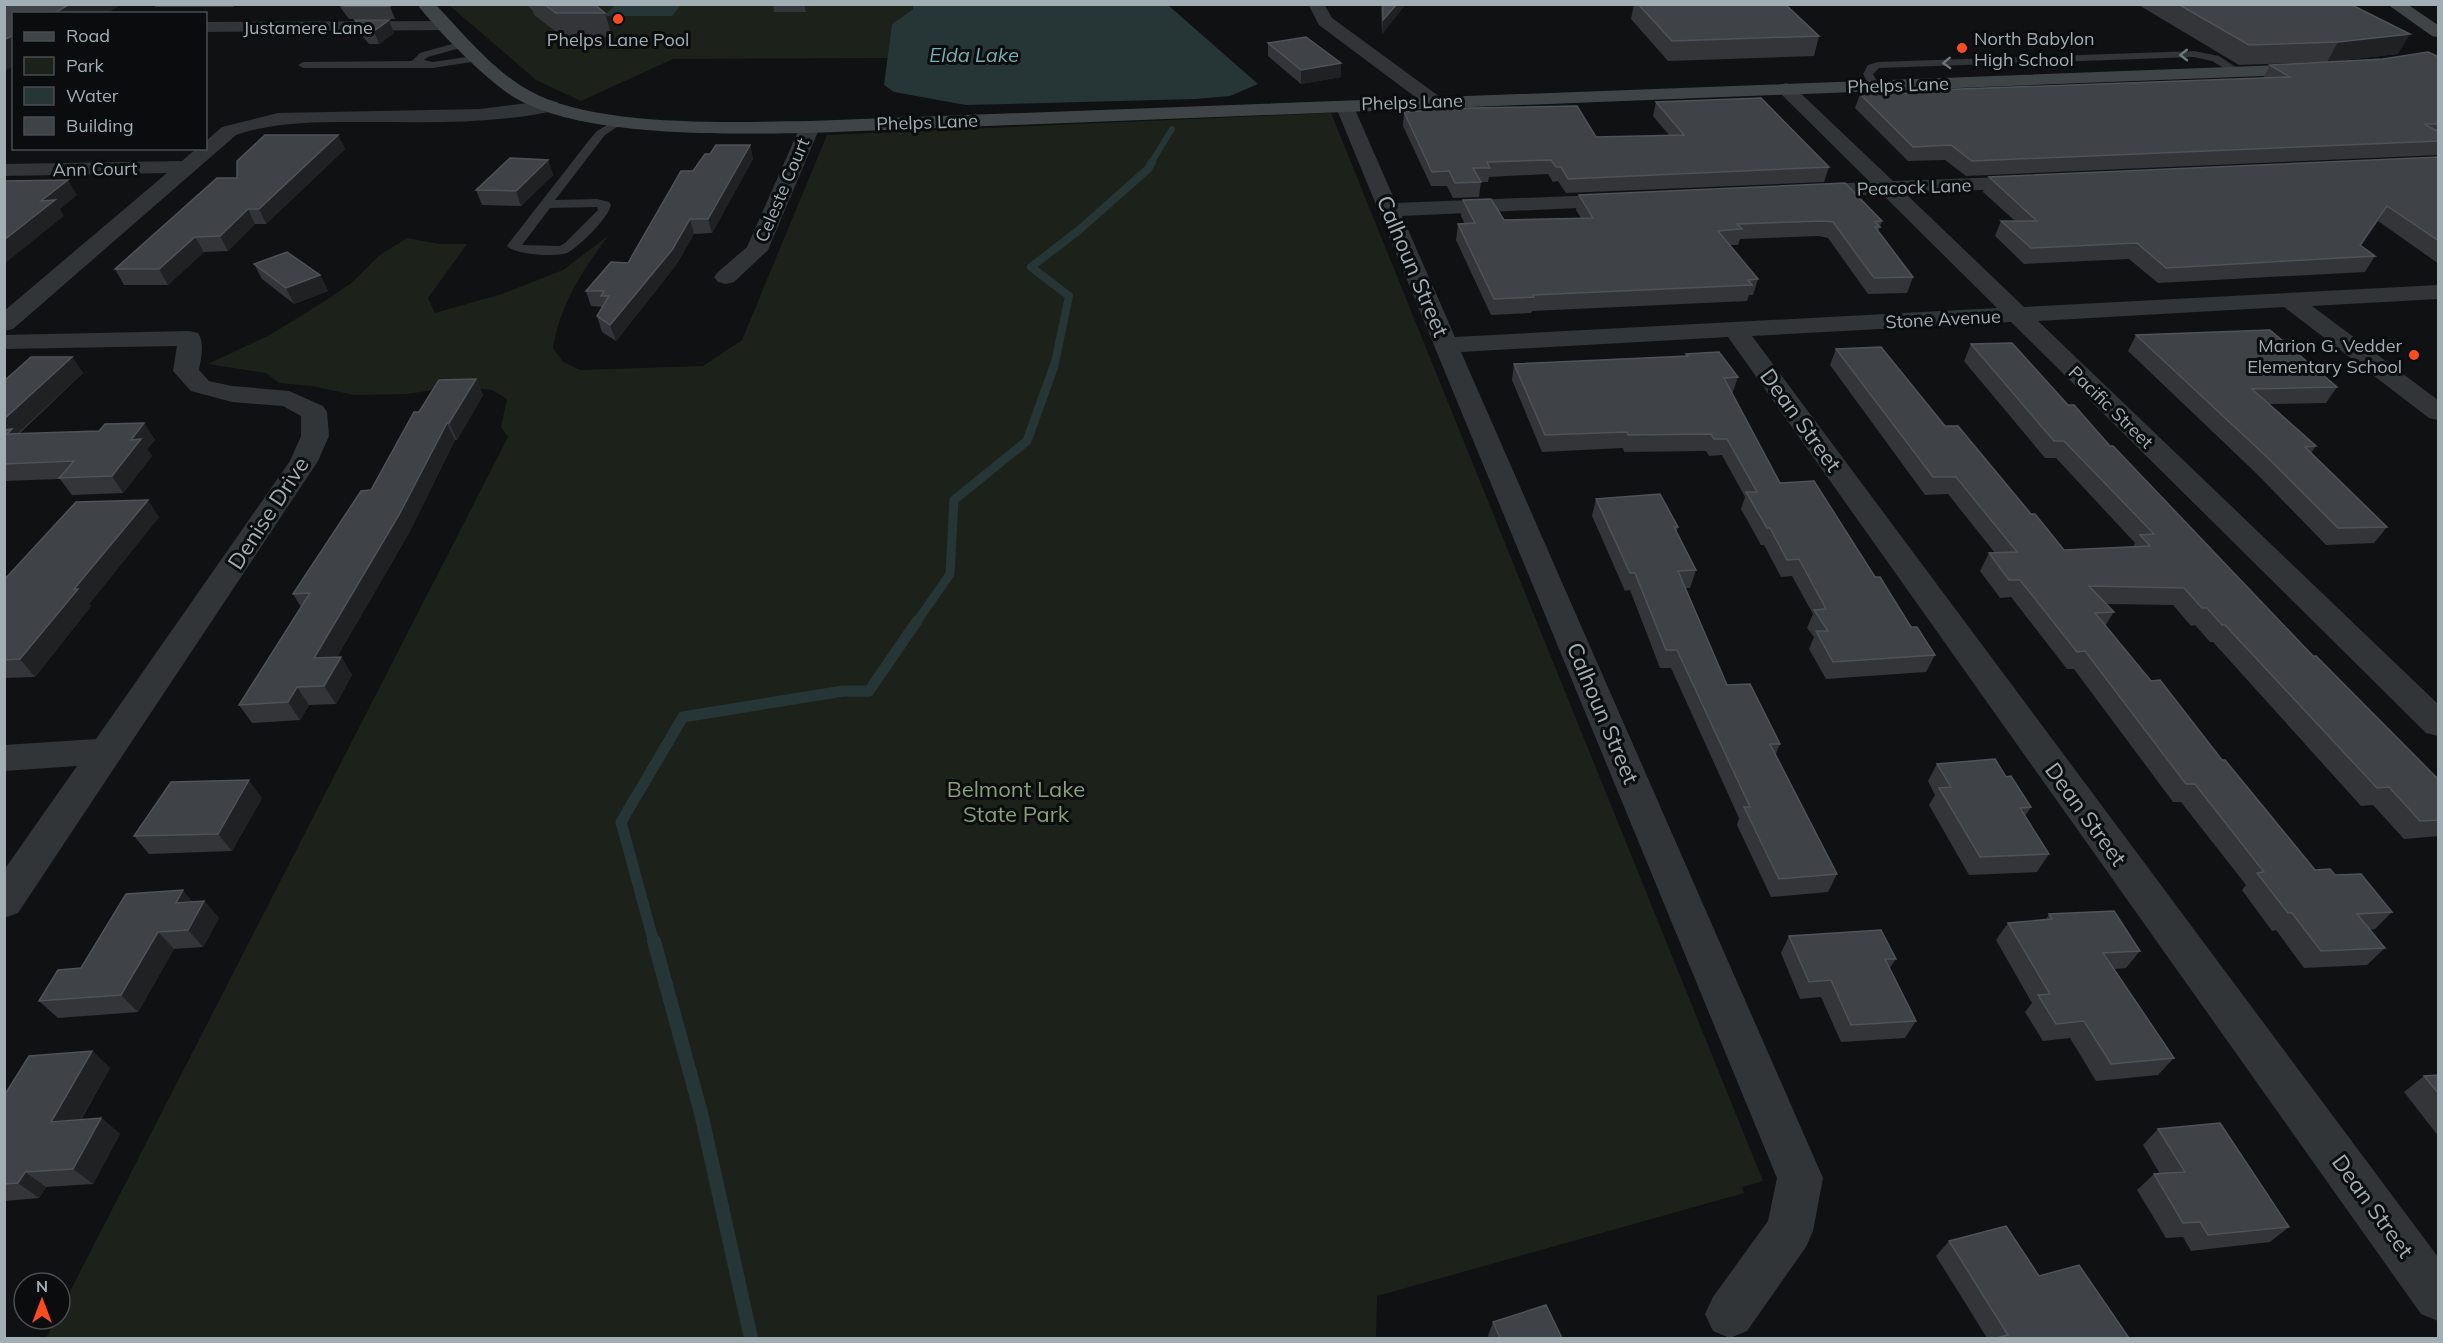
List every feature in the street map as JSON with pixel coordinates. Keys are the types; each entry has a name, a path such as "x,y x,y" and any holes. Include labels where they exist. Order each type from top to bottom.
{"street":[{"name":"Phelps Lane","path":"425,4 463,44 516,90 550,106 619,121 713,128 810,127 1433,101 2327,69"},
{"path":"1316,4 1325,21 1433,101"},
{"path":"2396,4 2439,32"},
{"name":"Justamere Lane","path":"207,27 446,26"},
{"name":"Pacific Street","path":"1786,89 2439,724"},
{"name":"Calhoun Street","path":"1344,105 1800,1178 1789,1232 1730,1314"},
{"path":"207,150 230,131 270,119 298,116 490,116 550,106"},
{"name":"Celeste Court","path":"726,277 757,250 810,127"},
{"path":"4,324 207,150"},
{"name":"Ann Court","path":"4,171 186,167"},
{"name":"Peacock Lane","path":"1780,193 2055,181"},
{"path":"1389,210 1638,199"},
{"name":"Stone Avenue","path":"1447,345 2439,292"},
{"path":"2289,300 2439,412"},
{"name":"Dean Street","path":"1736,330 2439,1297"},
{"name":"Denise Drive","path":"4,342 189,338 190,351 186,371 200,386 232,394 289,399 314,412 315,436 304,461 4,902"},
{"path":"4,758 107,751"}],"lane":[{"path":"420,64 416,62 424,55 463,44"},
{"path":"303,64 448,64 480,58"},
{"path":"548,204 597,203 605,206 604,211 570,246 562,250 521,249 514,246 601,133 619,121"}],"green space":[{"path":"449,5 913,5 913,9 892,24 888,58 673,59 581,101 536,80"},
{"name":"Belmont Lake State Park","path":"1331,113 1763,1181 1742,1187 1744,1193 1377,1296 1376,1338 46,1338 50,1331 72,1331 72,1288 508,437 501,427 507,399 492,390 460,386 407,394 354,395 312,386 279,383 266,373 208,364 270,335 328,299 354,281 380,255 407,238 439,244 467,244 428,298 435,313 502,294 563,270 608,236 581,275 561,317 553,348 563,362 580,370 703,366 742,340 827,135"}],"water":[{"path":"615,5 681,5 672,16 604,16"},
{"name":"Elda Lake","path":"913,5 1168,5 1258,84 1230,96 1195,99 966,105 894,92 884,85 892,24 913,9"}],"building":[{"path":"4,4 70,4 56,12 12,12 12,36 4,40"},
{"path":"342,4 389,4 390,6 344,6"},
{"path":"544,4 594,4 605,13 556,13"},
{"path":"1383,4 1397,4 1383,20"},
{"path":"1638,4 1785,4 1819,36 1672,41"},
{"path":"2178,4 2350,4 2410,34 2338,42 2249,45"},
{"path":"355,20 389,20 374,31 363,31"},
{"path":"1306,37 1341,63 1301,70 1268,43"},
{"path":"2428,52 2439,57 2439,124 2424,124 2439,132 2439,141 1972,161 1951,145 1913,147 1860,94 1937,93 1933,90 2290,77 2270,65 2383,59"},
{"path":"1761,98 1829,167 1568,179 1561,167 1556,167 1551,160 1487,162 1490,168 1473,168 1481,182 1455,183 1449,171 1432,172 1404,112 1577,106 1596,137 1684,135 1656,102"},
{"path":"265,135 338,135 259,209 248,209 220,236 195,237 159,269 115,269 217,178 237,178 237,161"},
{"path":"716,145 750,145 708,219 690,219 672,250 610,325 597,316 609,296 601,296 604,291 586,291 611,262 628,263 681,171 693,171 705,154 710,154"},
{"path":"2439,157 2439,241 2387,206 2360,245 2375,256 2166,268 2137,243 2031,248 2001,221 2037,221 1989,177"},
{"path":"510,158 548,160 516,191 476,190"},
{"path":"68,180 41,201 55,200 4,240 4,181"},
{"path":"1845,183 1882,221 1875,222 1880,227 1875,227 1913,277 1874,278 1833,222 1737,224 1742,229 1718,231 1758,279 1748,280 1752,285 1533,295 1534,297 1494,299 1458,224 1475,223 1463,200 1491,199 1504,220 1593,218 1579,195"},
{"path":"287,252 320,275 286,288 254,264"},
{"path":"2270,330 2337,387 2252,389 2316,446 2305,447 2387,527 2338,528 2268,458 2136,335"},
{"path":"2012,343 2068,405 2074,405 2110,446 2113,446 2313,656 2316,656 2439,780 2439,820 2420,821 2389,787 2377,788 2225,625 2222,625 2207,608 2202,608 2184,588 2089,586 2114,612 2095,613 2151,681 2160,680 2222,760 2225,760 2315,870 2330,869 2335,875 2361,874 2392,912 2357,914 2385,948 2321,951 2257,873 2264,872 2195,784 2186,784 2085,651 2077,652 2020,580 2009,580 1989,553 2017,552 1956,477 1933,477 1836,349 1881,347 1945,426 1958,426 2064,550 2150,546 2140,535 2154,534 2064,441 2054,441 1971,344"},
{"path":"1719,352 1738,377 1724,378 1780,483 1814,481 1875,577 1880,577 1911,627 1917,627 1935,655 1833,662 1816,631 1828,631 1814,610 1826,609 1799,559 1787,560 1770,528 1767,528 1746,492 1757,492 1727,439 1714,439 1711,434 1628,435 1627,432 1545,435 1514,364 1688,356 1686,354"},
{"path":"31,357 72,357 4,419 4,381"},
{"path":"476,379 447,423 399,515 314,658 341,657 324,686 297,687 288,702 239,705 310,593 293,594 361,491 371,490 414,412 419,412 439,380"},
{"path":"144,423 131,440 141,439 112,476 59,478 74,461 4,464 4,430 12,429 7,434 99,431 105,424"},
{"path":"1660,494 1678,527 1674,527 1696,570 1678,571 1727,685 1750,684 1780,744 1770,744 1837,874 1779,879 1744,807 1750,807 1677,650 1666,650 1635,573 1630,573 1596,499"},
{"path":"148,500 74,589 78,589 20,659 4,660 4,580 76,502"},
{"path":"1995,759 2006,777 2011,776 2031,807 2020,808 2049,854 1980,857 1939,788 1951,787 1937,764"},
{"path":"249,780 218,834 134,836 171,782"},
{"path":"183,890 176,903 204,901 188,930 158,932 121,995 39,1001 58,970 81,968 126,894"},
{"path":"2114,911 2140,951 2103,953 2174,1058 2111,1064 2084,1021 2056,1024 2038,995 2050,994 2008,923 2052,919 2049,914"},
{"path":"1881,930 1896,959 1885,959 1916,1021 1851,1025 1831,980 1809,982 1789,936"},
{"path":"92,1051 51,1122 101,1118 73,1169 25,1172 18,1183 4,1184 4,1096 29,1056"},
{"path":"2439,1075 2439,1094 2424,1076"},
{"path":"2220,1123 2289,1227 2208,1235 2200,1222 2183,1223 2154,1174 2185,1172 2158,1129"},
{"path":"2006,1226 2039,1276 2079,1265 2129,1338 1996,1338 2008,1335 1949,1241"},
{"path":"1546,1305 1562,1338 1500,1338 1493,1322"}],"waterway":[{"path":"1151,163 1172,129"},
{"path":"1054,367 1069,296 1031,267 1078,231 1148,169 1152,162"},
{"path":"916,623 950,574 954,500 1027,441 1054,366"},
{"path":"654,943 621,822 683,717 843,691 869,691 917,621"},
{"path":"654,941 701,1113 751,1338"}],"place":[{"name":"Phelps Lane Pool","path":"618,19"},
{"name":"North Babylon High School","path":"1962,48"},
{"name":"Marion G. Vedder Elementary School","path":"2414,355"}]}
